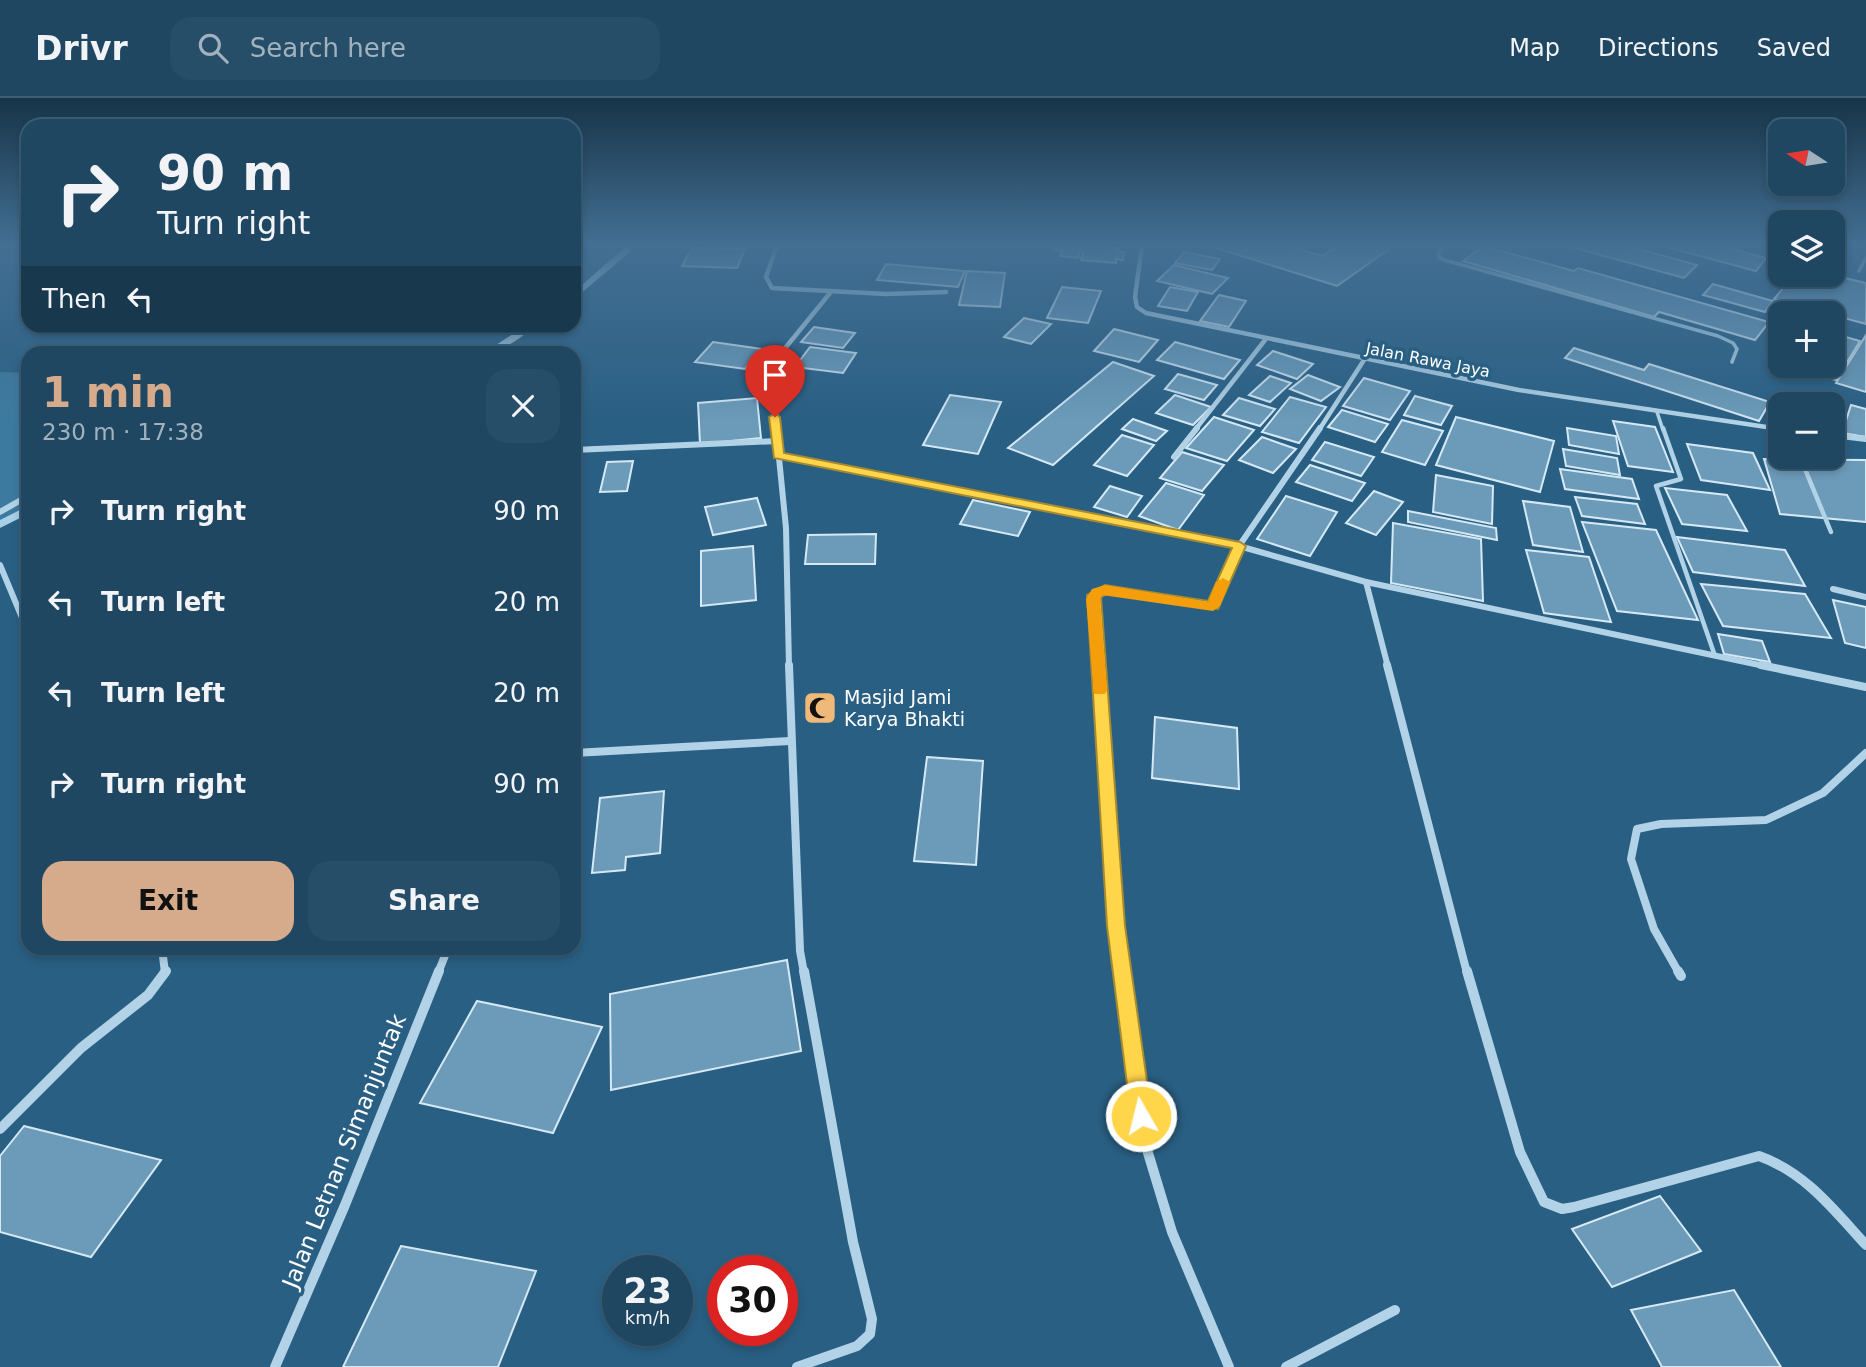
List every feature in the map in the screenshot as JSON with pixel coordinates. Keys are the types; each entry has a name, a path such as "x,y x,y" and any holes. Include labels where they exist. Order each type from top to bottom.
{"street":[{"path":"797,1367 857,1346 870,1334 872,1319 853,1242 800,951 790,741 786,527 773,393 774,371 782,352 822,304"},
{"name":"Jalan Rawa Jaya","path":"1136,304 1146,313 1364,360 1657,412 1768,427"},
{"path":"1174,457 1265,340"},
{"path":"1229,1367 1172,1232 1145,1143 1116,926 1093,599 1097,592 1105,589 1213,606 1240,546 1364,360"},
{"path":"1845,437 1866,439"},
{"path":"581,450 777,441"},
{"path":"779,455 1240,546 1366,582 1866,687"},
{"path":"0,512 21,500"},
{"path":"0,565 21,615"},
{"path":"1366,582 1473,995 1518,1140 1535,1185 1545,1202 1562,1209 1574,1207 1759,1156 1775,1160 1791,1170 1866,1245"},
{"path":"1832,589 1866,597"},
{"path":"581,753 790,741"},
{"path":"1681,976 1654,929 1631,859 1637,830 1661,824 1766,820 1823,793 1866,753"},
{"path":"0,1129 83,1046 140,1004 156,988 166,972 163,955"},
{"name":"Jalan Letnan Simanjuntak","path":"275,1367 345,1205 445,955"},
{"path":"1286,1367 1395,1310"}],"lane":[{"path":"1604,304 1718,336 1733,343 1737,349 1732,362"},
{"path":"1657,412 1681,479 1656,486 1715,656"},
{"path":"1805,469 1831,532"}],"shaded area":[{"path":"0,372 21,373 21,512 0,524"}],"building":[{"path":"959,304 1000,304 1000,307"},
{"path":"1054,304 1096,304 1088,323 1047,318"},
{"path":"1159,304 1191,304 1187,311 1158,306"},
{"path":"1212,304 1244,304 1229,327 1200,321"},
{"path":"1610,304 1706,304 1768,323 1755,340 1659,312 1654,317"},
{"path":"1737,304 1768,304 1765,312"},
{"path":"1845,304 1866,304 1866,324 1845,318"},
{"path":"1024,318 1051,324 1031,344 1004,337"},
{"path":"814,327 855,333 843,348 801,342"},
{"path":"1114,329 1158,340 1139,362 1094,351"},
{"path":"1866,335 1866,392 1836,383 1839,378 1845,378 1845,369"},
{"path":"1845,337 1860,341 1845,365"},
{"path":"713,342 762,349 745,369 695,362"},
{"path":"1175,342 1240,360 1224,379 1157,360"},
{"path":"810,347 856,353 843,373 795,367"},
{"path":"1574,348 1644,370 1649,364 1768,401 1768,405 1759,421 1565,358"},
{"path":"1273,351 1313,364 1297,379 1257,365"},
{"path":"1113,362 1154,376 1053,465 1008,448"},
{"path":"1178,374 1217,385 1204,400 1165,389"},
{"path":"1308,375 1340,387 1321,401 1290,389"},
{"path":"1270,376 1291,383 1270,402 1249,395"},
{"path":"1364,378 1410,391 1390,420 1343,406"},
{"path":"950,395 1001,402 978,454 923,445"},
{"path":"1175,395 1211,407 1193,425 1156,413"},
{"path":"1415,396 1452,406 1441,425 1404,415"},
{"path":"1290,397 1326,407 1299,443 1262,432"},
{"path":"757,398 761,438 700,444 698,403"},
{"path":"1239,398 1275,409 1260,426 1223,415"},
{"path":"1851,405 1866,409 1866,437 1845,434"},
{"path":"1342,410 1388,424 1375,442 1328,427"},
{"path":"1214,417 1254,430 1227,461 1186,448"},
{"path":"1456,417 1554,441 1540,492 1436,465"},
{"path":"1133,419 1167,431 1156,441 1122,429"},
{"path":"1402,420 1443,431 1425,465 1382,452"},
{"path":"1613,421 1655,427 1673,472 1628,466"},
{"path":"1567,428 1616,436 1619,454 1569,445"},
{"path":"1122,435 1154,445 1127,476 1094,465"},
{"path":"1262,437 1296,449 1273,473 1239,460"},
{"path":"1325,442 1374,457 1361,476 1312,460"},
{"path":"1687,444 1753,453 1770,490 1701,480"},
{"path":"1563,449 1617,458 1620,475 1566,466"},
{"path":"1182,452 1224,465 1202,491 1160,478"},
{"path":"1764,459 1768,459 1768,469 1845,469 1845,460 1866,460 1866,522 1780,514"},
{"path":"633,461 627,491 600,492 607,462"},
{"path":"1310,465 1365,483 1352,501 1296,482"},
{"path":"1560,469 1632,479 1639,499 1565,489"},
{"path":"1436,475 1493,486 1492,524 1433,512"},
{"path":"1166,483 1204,495 1178,530 1139,516"},
{"path":"1110,486 1142,496 1127,517 1094,507"},
{"path":"1665,488 1727,495 1747,531 1682,524"},
{"path":"1374,491 1403,502 1376,535 1346,523"},
{"path":"1286,496 1337,512 1310,556 1257,539"},
{"path":"1575,497 1637,504 1645,524 1582,516"},
{"path":"757,498 766,525 713,535 705,507"},
{"path":"973,500 1030,512 1018,536 960,524"},
{"path":"1523,501 1570,507 1583,552 1533,545"},
{"path":"1408,511 1496,528 1497,540 1408,522"},
{"path":"1582,522 1656,530 1698,620 1617,611"},
{"path":"1393,523 1481,539 1483,601 1391,583"},
{"path":"876,534 875,564 805,564 808,535"},
{"path":"1677,537 1785,550 1805,586 1693,572"},
{"path":"753,546 756,600 701,606 701,551"},
{"path":"1526,550 1589,557 1611,622 1544,613"},
{"path":"1701,584 1805,594 1831,638 1723,626"},
{"path":"1833,600 1866,607 1866,648 1845,643"},
{"path":"1718,634 1762,641 1770,662 1724,654"},
{"path":"1155,717 1237,728 1239,789 1152,778"},
{"path":"927,757 983,761 976,865 914,861"},
{"path":"664,791 660,853 626,857 625,870 592,873 600,798"},
{"path":"787,960 801,1051 611,1090 610,994"},
{"path":"477,1001 602,1027 553,1133 420,1103"},
{"path":"24,1126 161,1160 91,1257 0,1232 0,1156"},
{"path":"1660,1196 1701,1251 1612,1287 1572,1229"},
{"path":"401,1246 536,1271 498,1367 343,1367"},
{"path":"1734,1290 1781,1367 1662,1367 1631,1310"}],"waterway":[{"path":"500,346 520,333"},
{"path":"0,525 21,513"}],"slow traffic":[{"path":"1100,690 1093,599 1097,592 1105,589 1208,607 1213,606 1223,582"}],"place":[{"name":"Masjid Jami Karya Bhakti","path":"820,708"}],"route":[{"path":"775,417 779,455 1240,546 1213,606 1105,589 1097,592 1093,599 1116,926 1141,1116"}]}
